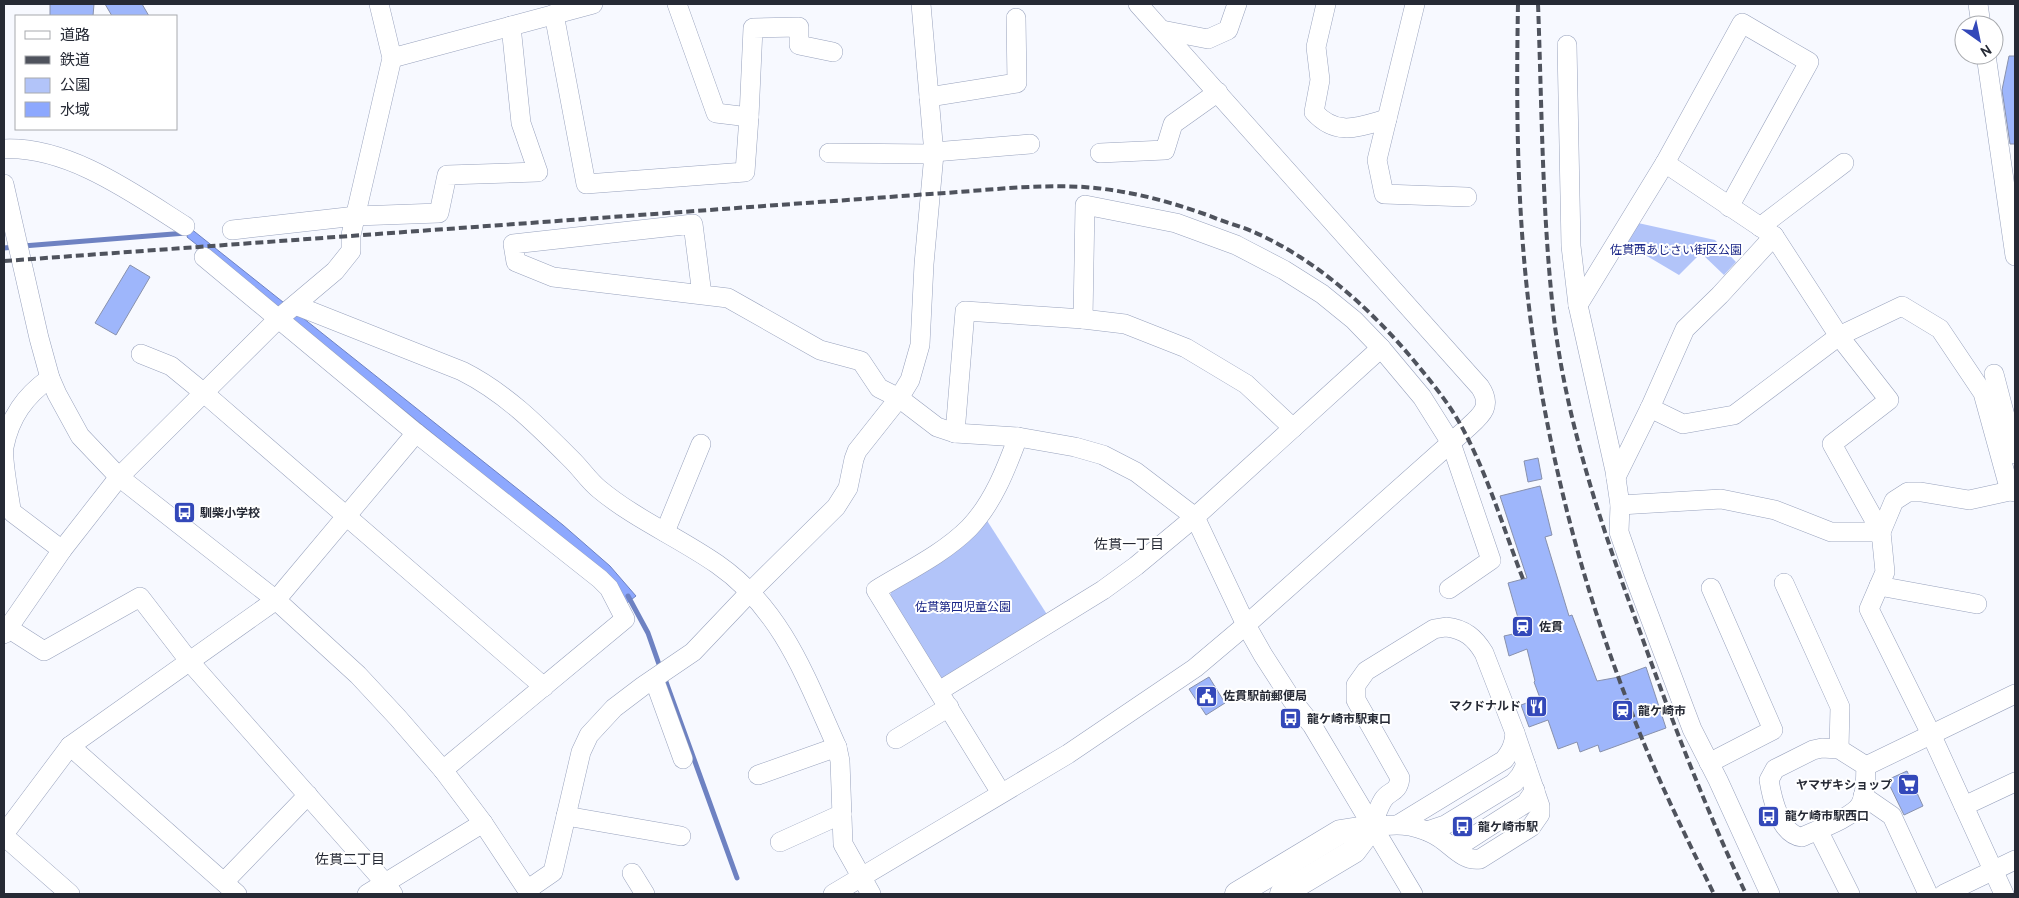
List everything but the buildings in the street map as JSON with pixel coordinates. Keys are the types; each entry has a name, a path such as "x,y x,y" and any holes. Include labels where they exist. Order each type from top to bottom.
{"main road":[{"path":"1237,894 1340,832 1372,827"},
{"path":"1282,894 1354,850 1372,827"}],"street":[{"path":"379,4 392,58 351,235 351,251 348,257 335,272 279,319 119,477 62,550 6,631 44,651 140,597 190,662 308,794 389,889"},
{"path":"392,58 593,4"},
{"path":"678,4 716,113 749,116"},
{"path":"4,184 14,244 50,378 80,436 119,477 276,600 358,675 443,770 483,823 529,892 553,872 581,752 589,735 614,708 693,652 750,592 836,507 848,488 857,451 899,398 910,380 920,345 924,264 934,153 922,4"},
{"path":"834,894 1068,754 1160,694 1195,668 1451,443 1484,411 1487,402 1480,387 1138,4"},
{"path":"1162,30 1208,39 1228,30 1237,4"},
{"path":"1326,4 1316,47 1320,80 1314,112 1324,123 1346,130 1387,119"},
{"path":"1415,4 1377,160 1384,194 1467,197"},
{"path":"554,14 586,184 745,172 753,28 799,28 798,45 833,52"},
{"path":"929,97 1017,83 1016,18"},
{"path":"1578,306 1665,163 1742,23 1808,62 1729,206"},
{"path":"232,230 356,216 439,213 447,176 538,172 521,123 511,26"},
{"path":"1567,45 1571,246 1578,306 1616,477 1620,505 1619,532 1692,729 1770,894"},
{"path":"1987,65 2015,256"},
{"path":"1100,153 1164,150 1173,124 1218,92"},
{"path":"829,153 934,153 1030,144"},
{"path":"4,149 15,149 62,158 115,181 185,226"},
{"path":"1665,163 1767,232 1839,336 1889,400 1832,444 1881,532 1884,572 1869,609 1931,734 2004,894"},
{"path":"1616,477 1650,408 1685,329 1767,232 1844,163"},
{"path":"1083,319 1085,205 1176,224 1236,245 1284,270 1322,294 1354,320 1381,348 1422,398 1451,443 1492,560 1449,589"},
{"path":"702,295 693,224 513,244 516,262 553,277 702,295 728,298 820,350 861,361 879,388 899,398 937,427 955,432 1018,437 1075,446 1103,455 1136,472 1195,517 1246,625 1263,655 1287,693 1312,725 1413,894"},
{"path":"204,256 416,433 600,578 609,588 625,619 443,770"},
{"path":"295,305 462,371 483,382 510,401 541,429 598,489 718,565 750,592 769,613 792,649 837,747 840,761 843,844 871,894"},
{"path":"1650,408 1683,424 1734,415 1839,336 1902,306 1940,329 1983,393 2012,492 1969,500 1921,492 1908,492 1894,502 1881,532"},
{"path":"955,432 965,311 1083,319 1125,324 1186,348 1246,384 1293,428"},
{"path":"938,691 1104,590 1195,517 1381,348"},
{"path":"141,354 170,366 204,393 544,687"},
{"path":"1994,374 2015,454"},
{"path":"50,378 22,402 14,416 4,449 13,514 62,550"},
{"path":"70,894 4,835 70,746 276,600 416,433"},
{"path":"1001,793 876,590 947,546 970,527 995,491 1018,437"},
{"path":"665,532 701,444"},
{"path":"1620,505 1721,499 1775,510 1831,532 1881,532"},
{"path":"1784,583 1840,707 1839,749"},
{"path":"1879,586 1977,604"},
{"path":"1709,763 1774,730 1711,588"},
{"path":"1457,628 1476,641 1484,653 1535,790 1526,802 1462,844 1450,845 1427,831 1399,824 1372,827 1384,798 1395,791 1399,785 1400,778 1356,700 1356,685 1366,671 1434,629 1457,628"},
{"path":"654,679 683,759"},
{"path":"1866,766 2015,694"},
{"path":"896,738 949,707"},
{"path":"1399,824 1504,760 1510,752 1515,733"},
{"path":"70,746 230,888 308,794"},
{"path":"758,775 837,747"},
{"path":"1822,748 1839,749 1866,766 1864,796 1860,805 1853,812 1802,838 1796,837 1787,829 1775,808 1770,780 1775,769 1813,750 1822,748"},
{"path":"1427,831 1445,825 1514,783 1526,765"},
{"path":"1964,806 2015,782"},
{"path":"1864,796 1892,816 1928,894"},
{"path":"780,842 842,814"},
{"path":"566,816 680,836"},
{"path":"367,894 389,889 483,823"},
{"path":"1818,830 1850,894"},
{"path":"1944,894 2015,860"},
{"path":"632,873 645,894"}],"green space":[{"name":"佐貫西あじさい街区公園","path":"1638,223 1715,240 1736,262 1724,275 1701,253 1679,275 1625,243"},
{"name":"佐貫第四児童公園","path":"986,519 1048,616 947,679 941,678 890,596 892,589"}],"water":[{"path":"190,228 563,525 610,566 636,596 627,603 556,534 187,237"}],"waterway":[{"path":"23,246 186,233"},
{"path":"4,248 14,247"},
{"path":"628,596 648,633 661,670"},
{"path":"665,679 737,878"}],"railway":[{"path":"1518,4 1517,84 1520,203 1526,283 1538,372 1557,470 1582,567 1613,662 1659,779 1714,894"},
{"path":"1538,4 1547,241 1554,319 1568,402 1602,522 1629,601 1691,768 1746,894"},
{"path":"4,261 1007,188 1065,186 1100,188 1132,194 1195,211 1249,230 1277,243 1321,272 1362,305 1429,379 1460,423 1489,486 1523,579"}],"place":[{"name":"馴柴小学校","path":"184,513"},
{"name":"佐貫","path":"1523,627"},
{"name":"佐貫駅前郵便局","path":"1207,696"},
{"name":"マクドナルド","path":"1537,706"},
{"name":"龍ケ崎市","path":"1622,711"},
{"name":"龍ケ崎市駅東口","path":"1291,719"},
{"name":"ヤマザキショップ","path":"1908,785"},
{"name":"龍ケ崎市駅西口","path":"1769,816"},
{"name":"龍ケ崎市駅","path":"1462,827"}],"district":[{"name":"佐貫一丁目","path":"1129,544"},
{"name":"佐貫二丁目","path":"350,859"}]}
